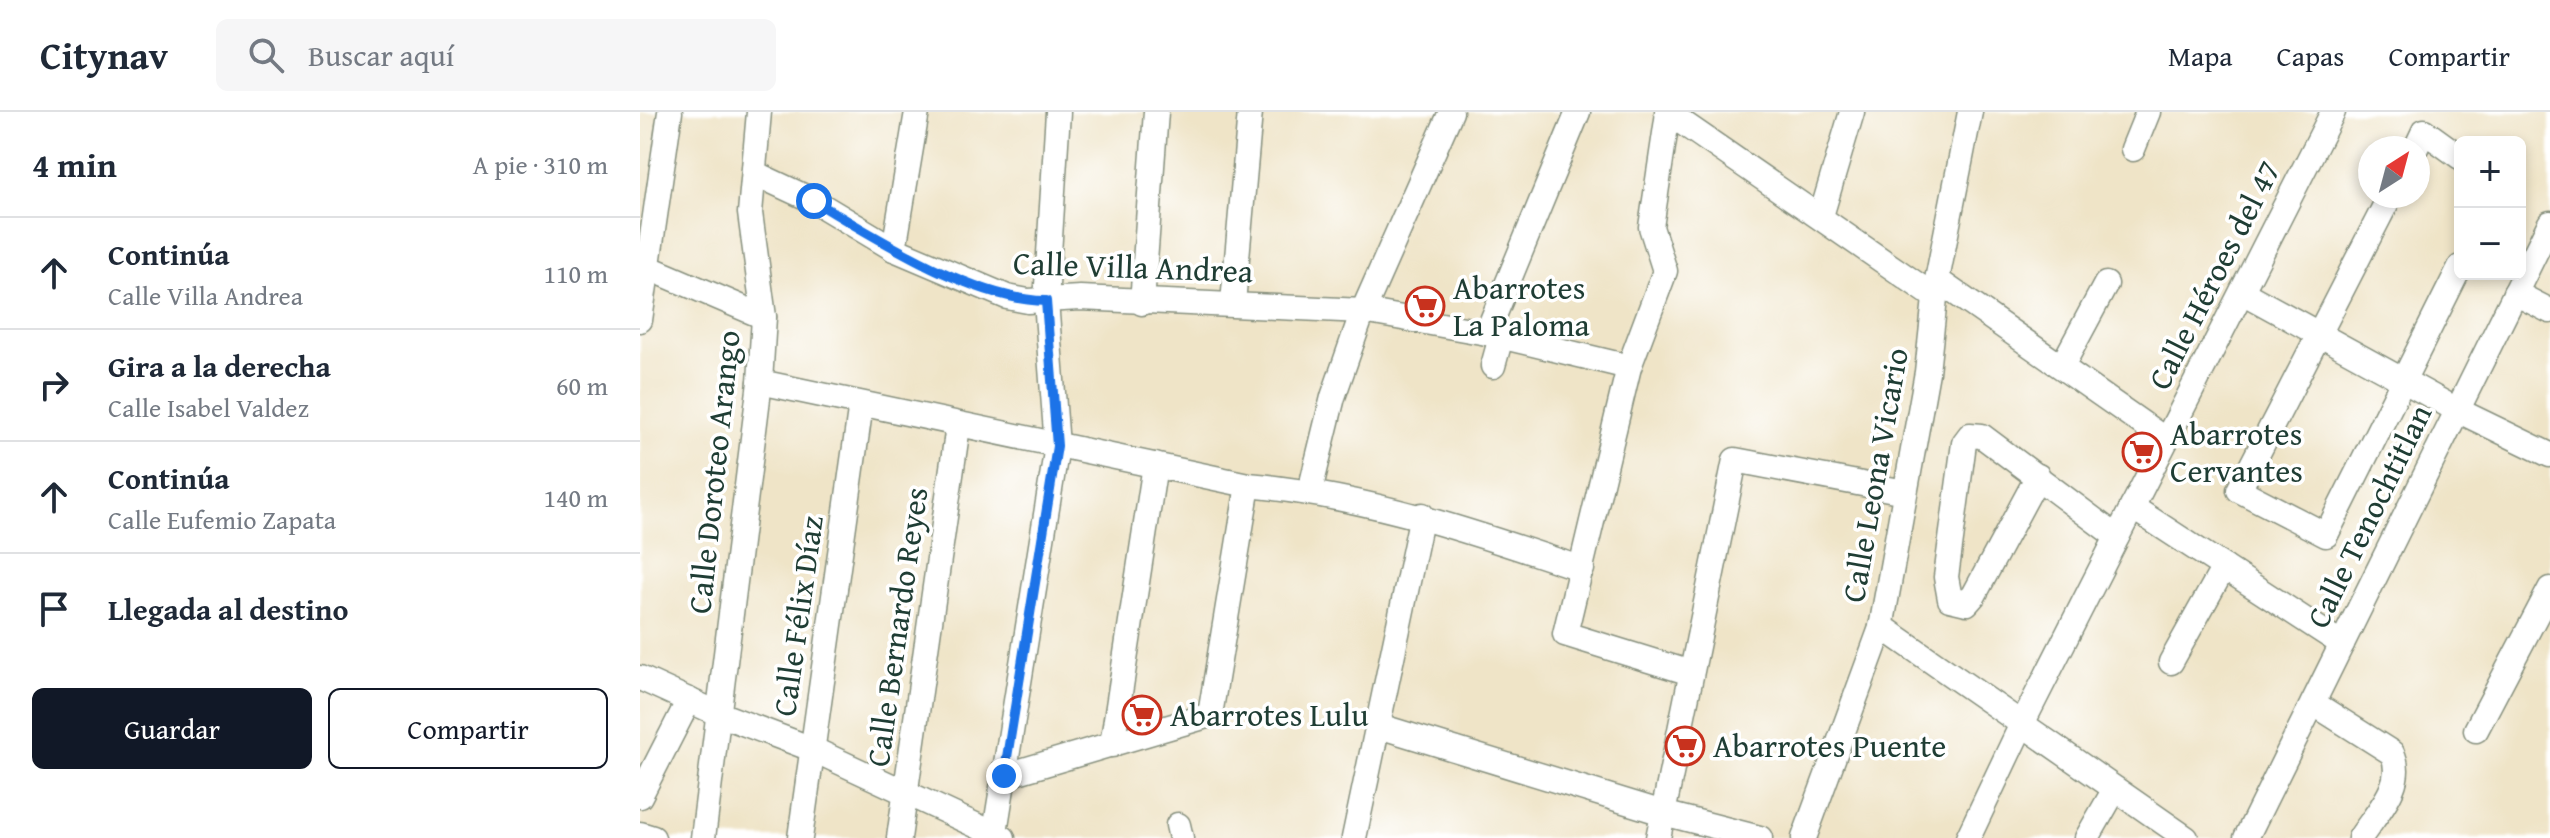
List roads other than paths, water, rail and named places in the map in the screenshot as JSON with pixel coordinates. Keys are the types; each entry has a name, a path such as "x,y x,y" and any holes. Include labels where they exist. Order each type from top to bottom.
{"street":[{"path":"640,320 644,266 670,112"},
{"name":"Calle Doroteo Arango","path":"703,838 760,382 764,317 750,213 759,112"},
{"path":"894,249 917,112"},
{"path":"640,678 719,714 812,749 997,837 1057,446 1046,301 1058,112"},
{"path":"1142,303 1156,112"},
{"path":"1233,303 1250,112"},
{"path":"1310,491 1333,397 1363,311 1451,112"},
{"path":"1493,366 1494,335 1578,112"},
{"path":"1691,673 1565,634 1629,367 1665,271 1651,227 1667,112 1821,216 2062,366 2166,440"},
{"path":"1821,216 1852,112"},
{"name":"Calle Leona Vicario","path":"1804,838 1881,626 1927,372 1936,289 1970,112"},
{"path":"2133,149 2148,112"},
{"name":"Calle Héroes del 47","path":"1968,838 2022,724 2333,112"},
{"path":"2422,136 2424,131 2454,153"},
{"name":"Calle Villa Andrea","path":"754,173 814,201 894,249 1007,297 1046,301 1080,298 1142,303 1233,303 1363,311 1494,335 1629,367"},
{"path":"2384,208 2239,490 2326,535 2454,279"},
{"name":"Calle Tenochtitlan","path":"2246,838 2550,223"},
{"path":"644,266 764,317"},
{"path":"2062,366 2106,284"},
{"path":"2242,292 2457,410 2550,455"},
{"path":"2515,293 2550,311"},
{"path":"760,382 1248,485 1310,491 1422,515 1582,569"},
{"name":"Calle Félix Díaz","path":"800,838 861,404"},
{"name":"Calle Bernardo Reyes","path":"899,838 958,426"},
{"path":"2038,476 1974,595 1967,603 1950,599 1946,577 1964,443 1970,435 1982,436 2038,476 2117,537"},
{"path":"1658,838 1735,460 1905,492"},
{"path":"1112,745 1155,465"},
{"path":"1004,776 1210,715 1248,485"},
{"path":"2132,507 2342,644"},
{"path":"1354,838 1422,515"},
{"path":"2171,662 2224,567"},
{"path":"2476,730 2550,589"},
{"path":"1881,626 2186,838"},
{"path":"640,796 689,700"},
{"path":"2313,703 2392,753 2399,766 2395,783 2360,838"},
{"path":"1379,726 1663,813 1760,838"},
{"path":"2087,838 2115,789"},
{"path":"640,834 653,838"}],"place":[{"name":"Abarrotes La Paloma","path":"1425,306"},
{"name":"Abarrotes Cervantes","path":"2142,452"},
{"name":"Abarrotes Lulu","path":"1142,715"},
{"name":"Abarrotes Puente","path":"1685,746"}]}
